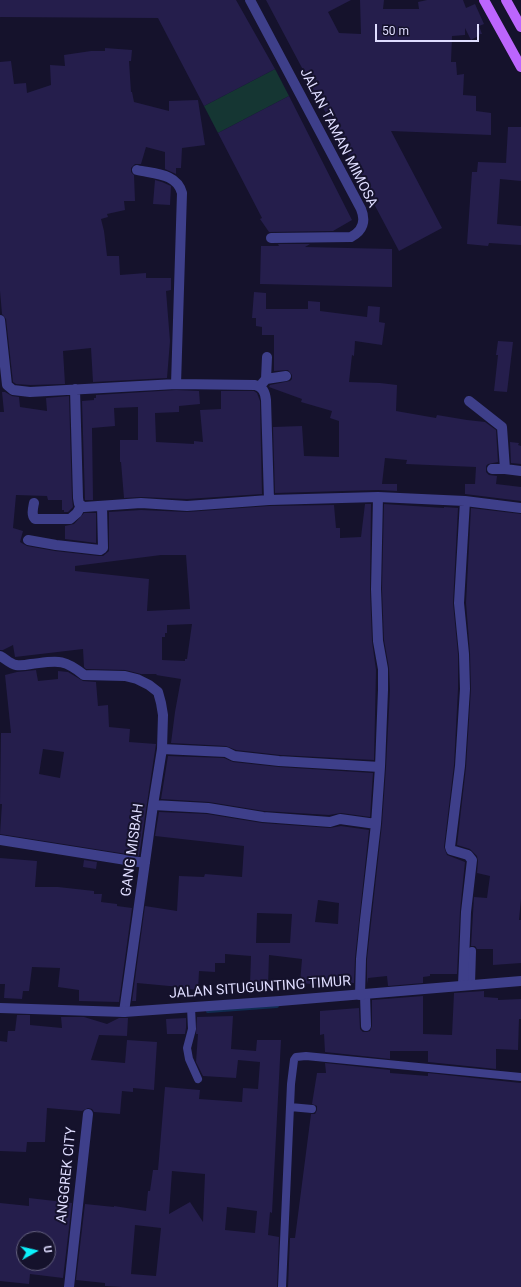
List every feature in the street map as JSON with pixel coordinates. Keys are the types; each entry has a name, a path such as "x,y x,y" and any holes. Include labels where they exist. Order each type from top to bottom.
{"main road":[{"path":"484,0 521,67"},
{"path":"506,0 521,27"}],"street":[{"name":"JALAN TAMAN MIMOSA","path":"250,0 361,209 364,220 360,231 351,237 271,238"},
{"path":"137,170 168,176 177,182 182,193 176,384"},
{"path":"0,320 7,385 10,388 30,392 176,384 255,385 286,376"},
{"path":"267,357 263,389 266,400 269,500"},
{"path":"75,389 77,480 78,498 81,506"},
{"path":"470,401 502,428 505,469"},
{"path":"492,470 505,469 521,471"},
{"path":"81,506 88,507 140,503 187,506 269,500 378,497 465,501 521,508"},
{"path":"366,1026 362,994 365,920 376,824 383,690 383,669 378,641 376,590 378,497"},
{"path":"465,501 459,603 464,654 465,689 460,766 450,850 468,855 472,860 466,912 467,985"},
{"path":"34,503 32,513 35,519 70,519 77,513 81,506"},
{"path":"28,540 100,550 103,548 102,506"},
{"name":"GANG MISBAH","path":"0,656 7,659 11,664 17,666 54,662 66,663 84,675 125,676 137,679 149,685 158,692 163,715 162,749 124,1012"},
{"path":"162,749 226,752 234,756 380,767"},
{"path":"153,805 208,808 263,817 330,822 340,819 376,824"},
{"path":"0,840 145,863"},
{"name":"JALAN SITUGUNTING TIMUR","path":"0,1008 124,1012 521,981"},
{"name":"ANGGREK CITY","path":"69,1287 88,1114"}],"lane":[{"path":"467,985 472,952"},
{"path":"191,1007 192,1029 187,1048 189,1059 198,1079"},
{"path":"282,1287 290,1107 294,1060 296,1057 300,1056 521,1077"},
{"path":"290,1107 312,1109"}],"green space":[{"path":"275,69 289,96 218,133 204,106"}],"building":[{"path":"0,0 236,0 275,69 204,106 158,18 0,17"},
{"path":"266,0 351,0 328,12 339,33 361,34 360,0 384,0 383,9 419,9 418,2 427,0 463,0 466,8 475,4 484,24 479,26 482,34 479,34 480,35 471,40 465,28 465,35 452,36 451,62 456,62 457,75 464,74 463,95 476,96 476,111 491,113 491,135 391,131 442,228 399,251"},
{"path":"105,48 132,50 131,61 129,61 131,92 134,102 169,111 169,101 198,100 205,145 182,148 181,168 176,168 176,174 165,169 165,152 146,147 141,164 135,164 131,168 131,172 134,175 135,201 124,201 125,210 107,214 108,217 101,219 107,256 119,256 120,275 146,273 146,278 171,278 171,290 166,291 170,341 167,378 93,382 91,348 63,351 65,384 16,384 13,382 6,319 2,314 0,291 0,62 11,61 14,84 26,83 27,93 51,85 50,65 65,66 64,55 91,51 105,51"},
{"path":"289,96 352,220 333,231 269,232 260,219 262,218 218,133"},
{"path":"508,127 521,127 521,181 500,179 497,224 521,226 521,245 489,243 488,246 467,244 472,172 477,172 478,162 506,163"},
{"path":"155,180 171,186 170,205 153,204"},
{"path":"278,244 310,244 305,247 392,249 392,287 260,284 261,246 279,246"},
{"path":"254,292 266,293 266,309 308,309 308,301 320,302 320,311 367,317 368,306 380,307 379,322 385,323 382,345 355,341 349,382 397,385 396,411 436,418 437,415 485,422 496,430 498,462 488,464 486,466 486,472 489,475 497,476 496,484 521,487 521,501 465,494 465,484 475,484 476,467 406,464 407,460 385,458 382,484 397,484 397,491 378,490 275,493 273,427 302,426 304,456 339,457 339,421 330,418 332,411 301,402 302,399 269,387 270,385 290,381 292,379 292,375 288,370 274,371 274,335 262,335 262,327 256,326 256,318 252,318"},
{"path":"498,341 513,342 507,392 494,391"},
{"path":"176,390 199,391 200,404 179,406 179,412 155,413 156,442 194,444 194,441 203,442 200,410 221,409 221,391 254,391 257,393 260,401 262,494 187,499 141,497 124,498 120,462 120,440 138,440 138,407 114,408 115,426 92,428 93,500 85,500 82,401 94,400 96,395"},
{"path":"2,392 19,397 20,407 47,411 46,398 69,396 73,507 68,512 64,512 64,510 62,510 62,500 48,500 47,496 16,495 13,528 23,531 20,542 27,546 55,551 103,556 109,551 109,512 141,510 187,512 269,506 334,505 336,528 340,528 340,538 361,537 365,504 371,504 370,589 372,641 376,670 374,760 280,755 236,750 226,746 171,743 181,679 156,675 157,674 141,674 125,670 86,669 84,667 83,649 15,657 13,645 0,650 0,412 4,412","holes":["161,555 186,555 190,609 147,611 149,579 75,571 75,566","192,624 187,659 185,659 185,661 162,660 162,637 165,637 165,633 167,633 167,625"]},
{"path":"510,442 519,443 518,445 521,446 521,464 511,463"},
{"path":"384,504 458,508 453,603 458,654 458,689 454,765 444,847 447,855 465,862 460,911 457,974 430,974 430,976 423,977 423,983 388,986 387,976 368,978 367,984 367,959 382,824 390,690 389,668 384,640 382,589"},
{"path":"471,508 521,514 521,899 519,920 521,920 521,963 493,965 493,949 477,949 475,946 471,946 474,897 487,898 490,876 477,873 477,856 470,849 457,845 466,767 471,689 466,603"},
{"path":"84,513 96,513 96,543 65,539 65,526 74,524"},
{"path":"36,670 38,681 58,679 58,671 68,672 83,681 96,682 98,706 108,705 109,727 130,729 129,742 156,744 139,856 0,834 2,804 0,804 1,733 11,733 5,675","holes":["43,749 64,752 60,778 39,774"]},
{"path":"168,756 224,758 233,762 279,767 373,773 370,817 341,813 329,815 264,811 209,802 161,799"},
{"path":"159,812 207,814 262,823 330,828 341,826 369,830 355,958 354,983 335,982 335,986 300,983 302,959 269,955 268,986 250,985 251,956 225,954 225,963 215,963 215,972 199,971 198,990 137,983 136,1001 132,1001 145,906 177,911 179,876 204,877 205,874 242,877 244,846 155,836","holes":["318,900 339,903 338,924 315,922","257,913 292,914 290,943 256,943"]},
{"path":"0,858 37,861 35,887 58,887 94,891 94,894 102,894 101,902 132,908 119,1002 79,1001 79,990 58,987 60,968 32,967 29,991 23,991 22,999 4,998 5,984 0,984"},
{"path":"84,860 97,862 96,869 83,867"},
{"path":"484,991 484,997 498,998 498,1000 521,999 518,1050 496,1049 496,1069 428,1062 428,1051 390,1051 390,1059 325,1052 324,1034 320,1035 320,1011 359,1008 360,1029 363,1032 367,1032 370,1031 372,1026 372,1000 423,996 423,1034 452,1035 454,993"},
{"path":"17,1015 30,1015 30,1025 62,1028 61,1017 84,1017 107,1024 119,1018 128,1018 127,1036 99,1035 91,1060 125,1063 127,1040 157,1042 154,1090 133,1088 133,1092 122,1091 120,1114 94,1112 92,1109 88,1108 82,1111 47,1108 45,1142 27,1142 26,1152 0,1151 0,1041 7,1042 8,1031 15,1031"},
{"path":"233,1016 231,1049 256,1051 257,1040 281,1040 272,1213 270,1212 268,1235 279,1237 277,1287 122,1287 105,1286 105,1283 76,1280 85,1204 114,1206 146,1211 148,1191 150,1191 153,1170 158,1170 165,1087 200,1090 199,1099 242,1102 243,1088 258,1089 260,1062 238,1060 236,1078 203,1076 196,1062 198,1034 196,1034 197,1017","holes":["172,1171 205,1174 203,1222 190,1202 169,1214","227,1207 257,1211 255,1233 225,1230","135,1225 161,1228 156,1276 131,1274"]},
{"path":"186,1018 185,1034 167,1034 166,1019"},
{"path":"325,1063 390,1070 390,1073 428,1076 428,1073 521,1083 521,1287 288,1287 290,1238 295,1238 311,1114 315,1114 317,1110 317,1106 312,1104 317,1073 326,1073"},
{"path":"29,1198 72,1203 63,1278 30,1274 29,1284 0,1281 0,1203 29,1206"}],"waterway":[{"path":"208,1011 277,1006"}]}
